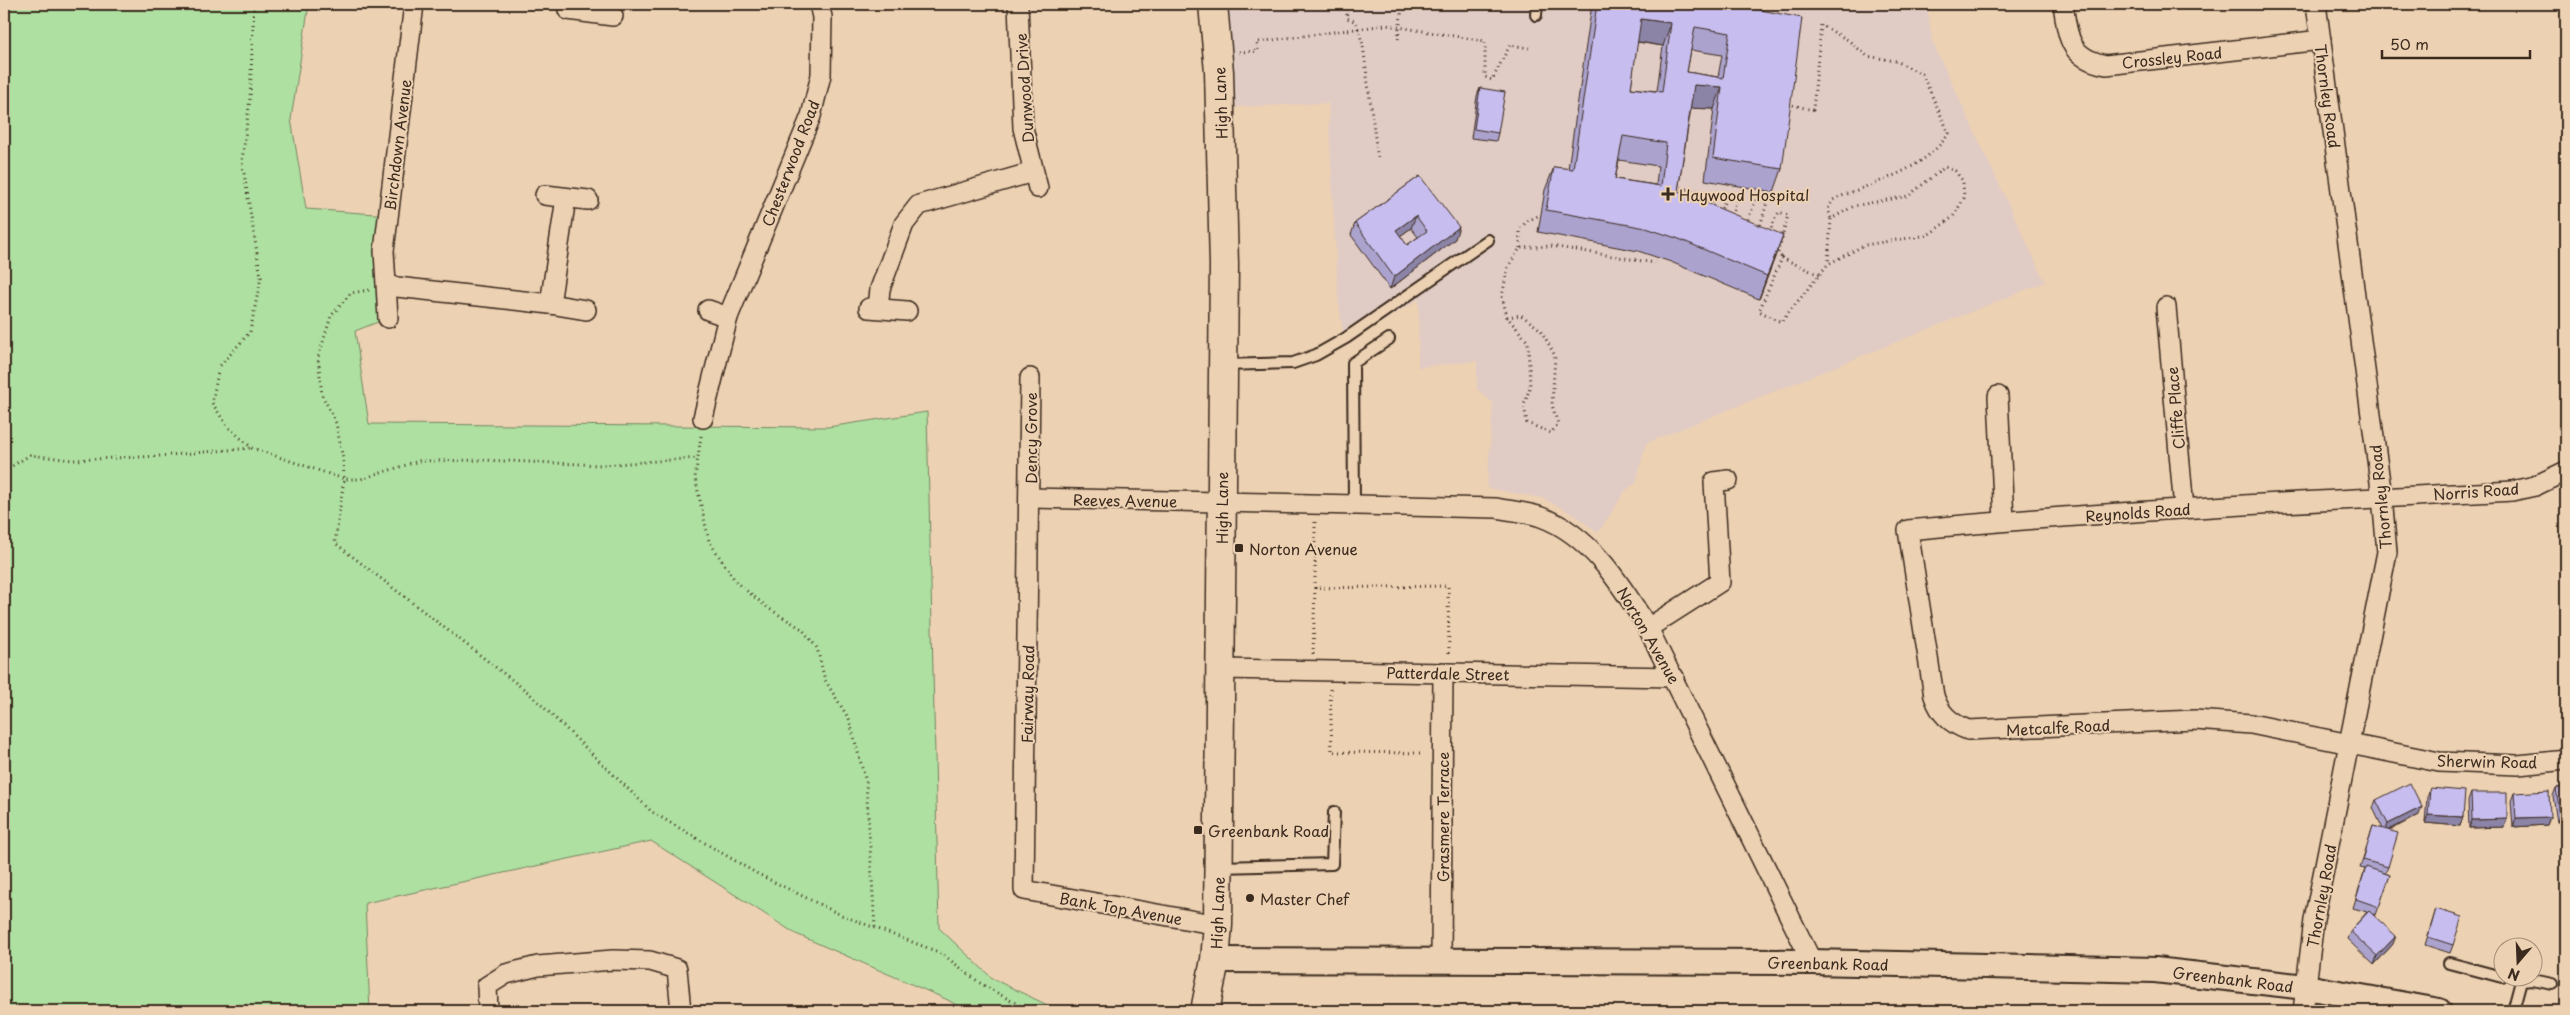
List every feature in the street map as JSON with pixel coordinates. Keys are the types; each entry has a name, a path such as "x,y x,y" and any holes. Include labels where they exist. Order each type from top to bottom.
{"main road":[{"name":"High Lane","path":"1205,1011 1215,960 1218,925 1221,669 1224,256 1218,54 1213,4"}],"street":[{"name":"Birchdown Avenue","path":"388,318 388,286 384,251 414,4"},
{"name":"Chesterwood Road","path":"703,418 728,317 811,116 821,75 822,16 819,4"},
{"name":"Dunwood Drive","path":"907,311 873,308 904,224 919,205 1036,180 1023,128 1018,4"},
{"name":"Crossley Road","path":"2063,4 2068,39 2079,53 2092,62 2106,65 2321,40"},
{"name":"Thornley Road","path":"2303,1011 2314,920 2388,552 2316,4"},
{"path":"568,10 590,8 613,16"},
{"path":"545,195 588,200"},
{"path":"550,304 566,198"},
{"path":"388,286 550,304 586,310"},
{"name":"Cliffe Place","path":"2166,307 2184,509"},
{"path":"708,310 728,317"},
{"name":"Dency Grove","path":"1030,378 1030,498"},
{"path":"1998,396 2004,521"},
{"name":"Norris Road","path":"2382,497 2512,491 2534,486 2566,472"},
{"path":"1648,628 1720,582 1714,482 1728,480"},
{"name":"Reynolds Road","path":"1909,544 1908,530 2004,521 2382,497"},
{"name":"Reeves Avenue","path":"1030,498 1221,503"},
{"name":"Fairway Road","path":"1024,890 1030,498"},
{"name":"Norton Avenue","path":"1221,503 1496,508 1541,517 1578,537 1623,588 1648,628 1674,677 1812,962"},
{"name":"Metcalfe Road","path":"1909,544 1934,696 1938,708 1957,726 1968,730 1984,730 2195,720 2251,724 2350,743"},
{"name":"Patterdale Street","path":"1221,669 1674,677"},
{"name":"Grasmere Terrace","path":"1441,962 1442,753 1446,672"},
{"name":"Sherwin Road","path":"2350,743 2439,762 2518,765 2566,760"},
{"name":"Bank Top Avenue","path":"1024,890 1218,925"},
{"path":"488,1011 487,986 506,974 538,966 613,960 650,961 677,969 681,1011"},
{"name":"Greenbank Road","path":"1215,960 1812,962 2155,970 2306,987 2438,1011"}],"lane":[{"path":"1536,15 1537,4"},
{"path":"1223,366 1293,362 1316,355 1346,338 1488,240"},
{"path":"1354,504 1353,362 1389,339"},
{"path":"1219,867 1332,864 1334,812"},
{"path":"2449,963 2492,974"},
{"path":"2542,982 2552,984"},
{"path":"2514,1011 2519,988"}],"path":[{"path":"254,4 250,98 242,161 261,277 250,332 219,367 212,403 228,427 252,448 344,479 361,479 419,461 482,460 602,465 698,458"},
{"path":"1346,4 1347,18 1356,22 1363,45 1378,161"},
{"path":"1398,39 1398,27 1402,8"},
{"path":"1218,54 1258,50 1257,42 1386,25 1485,41 1486,76 1492,80 1510,45 1529,48"},
{"path":"1785,104 1812,110 1821,25 1848,40 1867,56 1896,61 1922,74 1949,133 1940,145 1902,173 1833,200 1828,209 1831,219 1828,264"},
{"path":"1782,258 1759,310 1781,322 1828,264 1865,246 1928,235 1953,217 1964,198 1963,181 1956,171 1945,167 1908,196 1854,206 1831,219"},
{"path":"1682,188 1714,194 1711,209"},
{"path":"1718,218 1727,194 1738,197 1730,224"},
{"path":"1745,228 1756,200 1767,202 1757,236"},
{"path":"1766,239 1778,212 1788,215 1778,254 1782,258 1819,275"},
{"path":"1507,317 1521,315 1541,330 1555,356 1552,405 1558,424 1551,433 1527,423 1524,404 1530,387 1528,342 1507,317 1502,296 1508,267 1520,248 1520,229 1527,221 1538,216"},
{"path":"1520,248 1551,246 1655,263"},
{"path":"388,286 351,293 331,316 318,358 322,396 336,423 343,459 344,479 335,543 529,693 652,812 756,873 841,915 941,952 980,983 1029,1011"},
{"path":"703,418 695,478 709,542 736,582 768,608 802,629 817,648 825,680 849,719 866,782 875,926"},
{"path":"4,471 30,455 73,460 159,456 252,448"},
{"path":"1315,504 1315,588 1321,670 1332,752 1442,753"},
{"path":"1315,588 1448,586 1446,672"}],"shaded area":[{"name":"Haywood Hospital","path":"1228,4 1927,4 1932,41 2045,282 1646,443 1636,483 1626,490 1598,533 1575,515 1542,498 1487,488 1493,403 1477,389 1477,361 1418,367 1419,299 1349,342 1343,333 1338,297 1328,103 1234,107"}],"green space":[{"path":"4,4 309,4 291,119 306,209 389,215 388,318 355,331 369,424 828,427 927,412 939,928 993,979 1060,1011 966,1011 948,1000 796,934 651,841 365,903 370,1011 4,1011"}],"building":[{"path":"1597,4 1745,4 1745,7 1802,18 1782,169 1713,158 1722,87 1694,85 1678,191 1783,235 1767,276 1679,239 1646,228 1546,210 1554,167 1573,169","holes":["1641,19 1671,23 1662,92 1631,88","1695,27 1730,33 1723,78 1687,72","1623,136 1666,143 1661,186 1615,179"]},
{"path":"1480,88 1505,92 1498,133 1474,129"},
{"path":"1420,176 1459,227 1394,277 1355,223","holes":["1416,216 1427,231 1407,245 1396,230"]},
{"path":"2410,783 2422,807 2388,824 2376,800"},
{"path":"2566,787 2566,813 2560,814 2556,788"},
{"path":"2430,788 2465,791 2463,817 2428,815"},
{"path":"2549,791 2550,817 2516,818 2514,793"},
{"path":"2471,793 2507,793 2507,819 2472,820"},
{"path":"2373,826 2398,833 2388,867 2363,860"},
{"path":"2366,867 2390,875 2379,907 2356,899"},
{"path":"2436,909 2462,917 2453,945 2428,937"},
{"path":"2369,911 2396,936 2377,956 2350,931"}],"place":[{"name":"Haywood Hospital","path":"1668,194"},
{"name":"Norton Avenue","path":"1239,548"},
{"name":"Greenbank Road","path":"1198,830"},
{"name":"Master Chef","path":"1250,898"}]}
